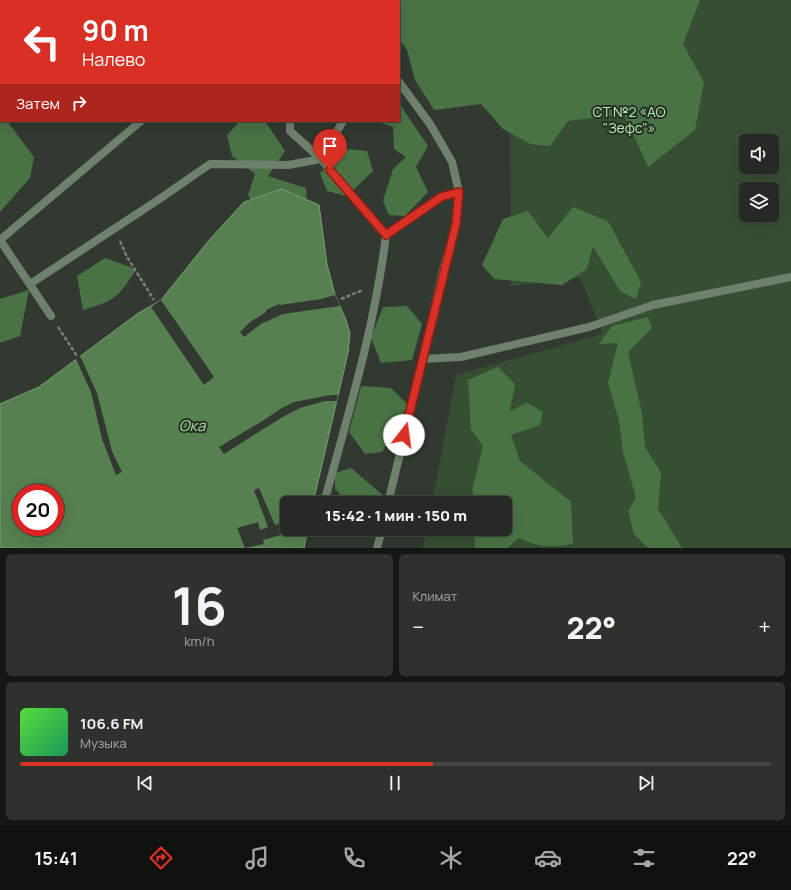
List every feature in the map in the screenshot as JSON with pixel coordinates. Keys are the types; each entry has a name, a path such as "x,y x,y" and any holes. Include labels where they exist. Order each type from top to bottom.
{"lane":[{"path":"390,496 424,359 442,274 456,224 459,192 452,162 430,124 400,83"},
{"path":"51,316 0,240 140,122"},
{"path":"290,122 290,131 321,159 386,235 380,282 352,398 326,496"},
{"path":"30,284 210,164 288,165 321,159 342,122"},
{"path":"386,235 441,197 459,192"},
{"path":"424,359 461,357 589,328 653,305 791,277"},
{"path":"377,548 380,536"}],"path":[{"path":"114,228 127,257 154,300"},
{"path":"341,299 380,282"},
{"path":"51,316 77,356"}],"green space":[{"path":"400,0 700,0 683,44 704,82 695,130 648,167 624,114 568,121 550,146 530,144 503,129 481,104 434,110 415,80 407,50 400,40"},
{"name":"СТ №2 «АО \"Зефс\"»","path":"506,0 791,0 791,548 423,548 426,536 512,536 512,496 433,496 456,375 602,334 580,278 511,286 510,77"},
{"path":"400,104 428,146 416,167 428,192 405,216 389,215 383,201 393,169 406,157 394,149 393,127 379,122 400,122"},
{"path":"0,122 8,122 34,157 30,178 0,212"},
{"path":"239,122 266,122 285,151 268,176 306,188 307,206 259,216 248,195 255,174 232,156 227,135"},
{"path":"346,149 367,151 373,171 347,196 327,191 320,173"},
{"path":"573,207 608,221 641,282 636,299 620,291 593,246 587,269 562,285 494,279 482,265 503,219 528,211 548,238"},
{"path":"105,258 136,269 125,286 115,297 102,304 83,310 77,276"},
{"path":"29,290 20,336 0,343 0,299"},
{"path":"407,306 422,324 412,360 381,363 371,338 383,307"},
{"path":"648,317 652,328 628,352 642,414 645,447 661,473 658,509 682,548 648,548 634,534 628,511 636,498 623,452 619,421 608,383 618,343 599,344 612,326"},
{"path":"498,367 515,384 510,411 527,403 543,412 540,425 511,435 520,461 571,502 573,544 545,546 518,538 508,548 475,548 475,536 512,536 512,496 474,496 472,490 483,446 471,430 468,380"},
{"path":"361,386 391,388 408,405 382,452 365,454 349,432"},
{"path":"351,468 384,496 342,496 335,489 335,473"}],"water":[{"name":"Ока","path":"282,189 319,205 327,264 335,295 350,333 348,353 315,496 280,496 280,536 307,536 304,548 0,548 0,404 39,387 137,314 161,300 210,239 244,202"}],"pier":[{"path":"335,295 340,306 283,314 261,324 244,337 240,332 250,322 266,312 266,310 279,304 321,299"},
{"path":"161,300 214,377 204,385 151,307"},
{"path":"80,356 97,393 112,451 122,472 116,475 102,439 91,392 76,359"},
{"path":"338,395 337,401 325,401 300,408 281,418 224,454 219,447 280,409 294,402"},
{"path":"259,488 275,525 280,524 280,535 263,540 264,544 245,548 237,528 258,522 260,530 268,527 254,490"}],"route":[{"path":"330,170 386,235 441,197 459,192 456,224 442,274 424,359 404,435"}]}
